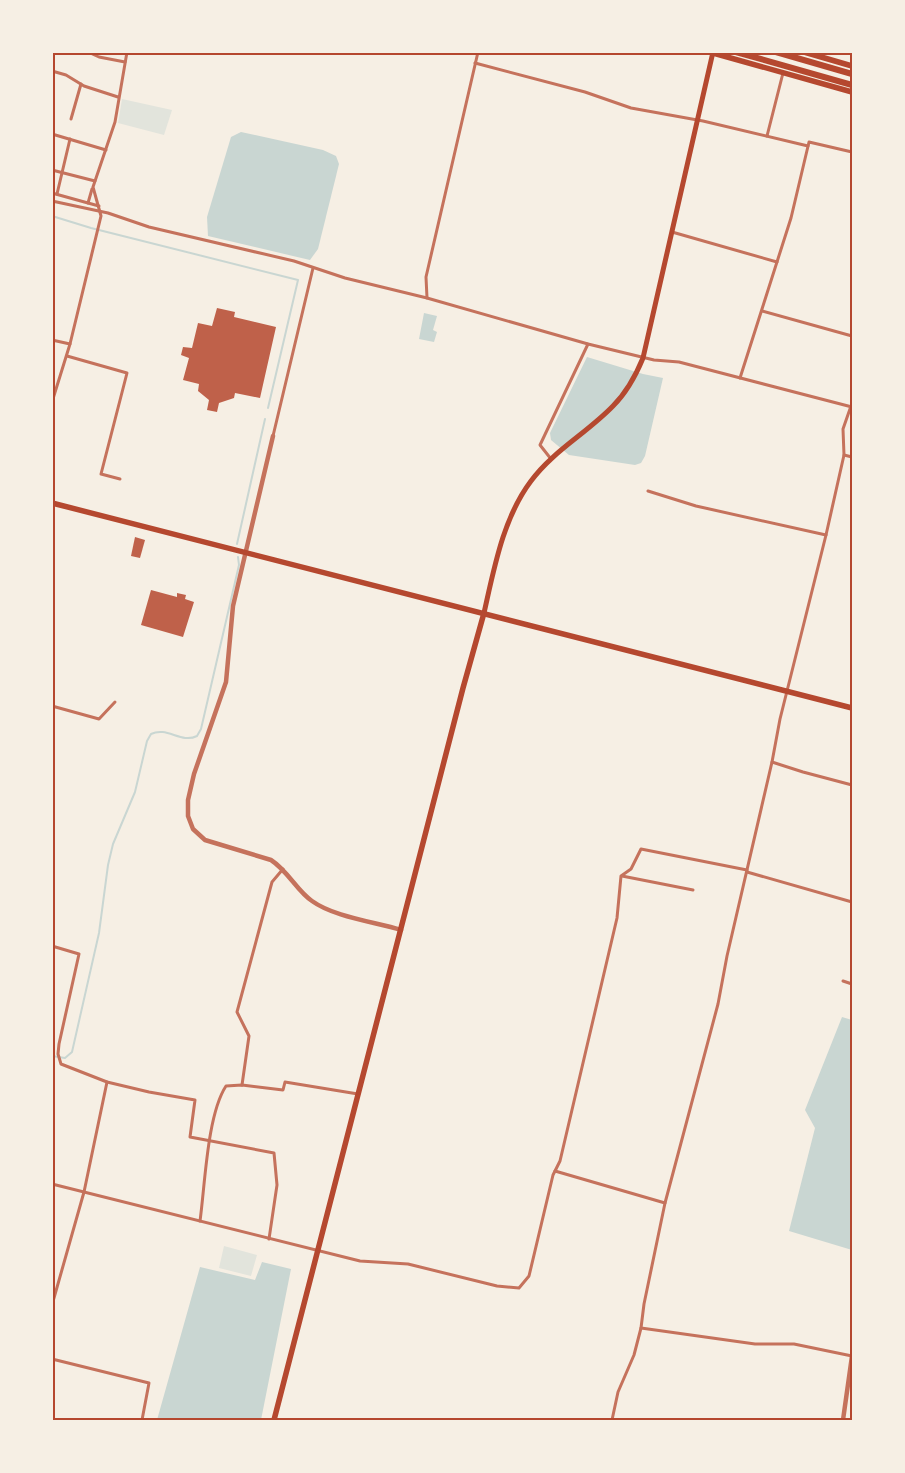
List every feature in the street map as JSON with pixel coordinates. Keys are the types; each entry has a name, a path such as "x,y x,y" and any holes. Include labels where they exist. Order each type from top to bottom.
{"highway":[{"path":"736,52 852,85"},
{"path":"776,52 852,74"},
{"path":"804,52 852,66"},
{"path":"713,53 852,92"},
{"path":"52,503 852,708"},
{"path":"274,1420 484,613"}],"main road":[{"path":"484,613 504,536 516,504 532,479 551,459 613,407 624,393 643,358 670,232 713,53"}],"street":[{"path":"88,52 99,57 125,62"},
{"path":"88,203 115,122 127,52"},
{"path":"427,298 426,276 478,52"},
{"path":"767,136 788,52"},
{"path":"475,63 585,92 631,108 698,120 808,146"},
{"path":"52,71 66,75 81,84 118,96"},
{"path":"71,119 81,84"},
{"path":"52,134 106,150"},
{"path":"70,139 55,194 99,206"},
{"path":"740,378 791,218 809,142 852,152"},
{"path":"52,170 95,181"},
{"path":"52,402 67,356 99,224 101,212 93,187"},
{"path":"52,200 101,212 149,227 294,261 345,278 427,298 588,344 643,358 679,362 852,406 843,429 844,455 787,690 727,956 718,1004 665,1203 644,1304 641,1328 634,1355 618,1392 612,1420"},
{"path":"670,232 777,262"},
{"path":"313,268 233,606 226,682 194,774 188,800 188,816 193,829 205,840 271,860 283,869 310,900 325,909 401,930"},
{"path":"762,311 852,336"},
{"path":"52,340 70,344"},
{"path":"551,459 540,445 588,344"},
{"path":"67,356 127,373 101,474 120,479"},
{"path":"844,455 852,457"},
{"path":"648,491 696,506 826,534"},
{"path":"52,706 99,719 115,702"},
{"path":"772,762 852,785"},
{"path":"621,876 632,869 641,848 747,871 852,902"},
{"path":"242,1085 250,1036 237,1012 272,882 283,869"},
{"path":"621,876 693,890"},
{"path":"52,1184 360,1261 408,1264 497,1286 519,1288 529,1276 555,1172 560,1162 617,918 621,876"},
{"path":"52,946 79,954 59,1044 58,1059 64,1066 107,1082 195,1100 190,1137 274,1153 277,1184 269,1238"},
{"path":"843,981 852,984"},
{"path":"52,1305 84,1192 102,1097 107,1082"},
{"path":"200,1221 210,1140 219,1096 226,1086 242,1085 283,1090 285,1082 358,1094"},
{"path":"555,1172 665,1203"},
{"path":"641,1328 755,1344 794,1344 852,1356 843,1420"},
{"path":"52,1359 149,1383 142,1420"}],"shaded area":[{"path":"122,99 172,110 164,135 118,123"},
{"path":"241,132 323,150 336,156 339,164 318,249 310,260 208,236 207,217 231,137"},
{"path":"424,313 437,316 433,330 437,332 434,342 419,339"},
{"path":"587,357 663,378 645,456 641,463 635,465 569,455 551,440 550,433"},
{"path":"842,1017 852,1020 852,1250 789,1231 815,1128 805,1110"},
{"path":"224,1246 257,1255 251,1276 219,1268"},
{"path":"262,1262 291,1269 261,1420 157,1420 200,1267 255,1280"}],"building":[{"path":"217,308 235,312 234,317 276,327 260,398 235,393 234,398 219,403 217,412 207,410 209,400 198,391 199,384 183,380 189,358 181,355 183,347 192,348 198,323 212,326"},
{"path":"135,537 145,540 140,558 131,556"},
{"path":"151,590 177,597 177,593 186,595 185,599 194,602 183,637 141,625"}],"waterway":[{"path":"52,216 91,228 298,280 268,408"},
{"path":"237,544 265,419"},
{"path":"52,1056 65,1058 72,1052 99,933 108,865 113,844 135,792 147,741 151,734 157,732 191,738 197,736 201,729 239,565 238,557"}]}
